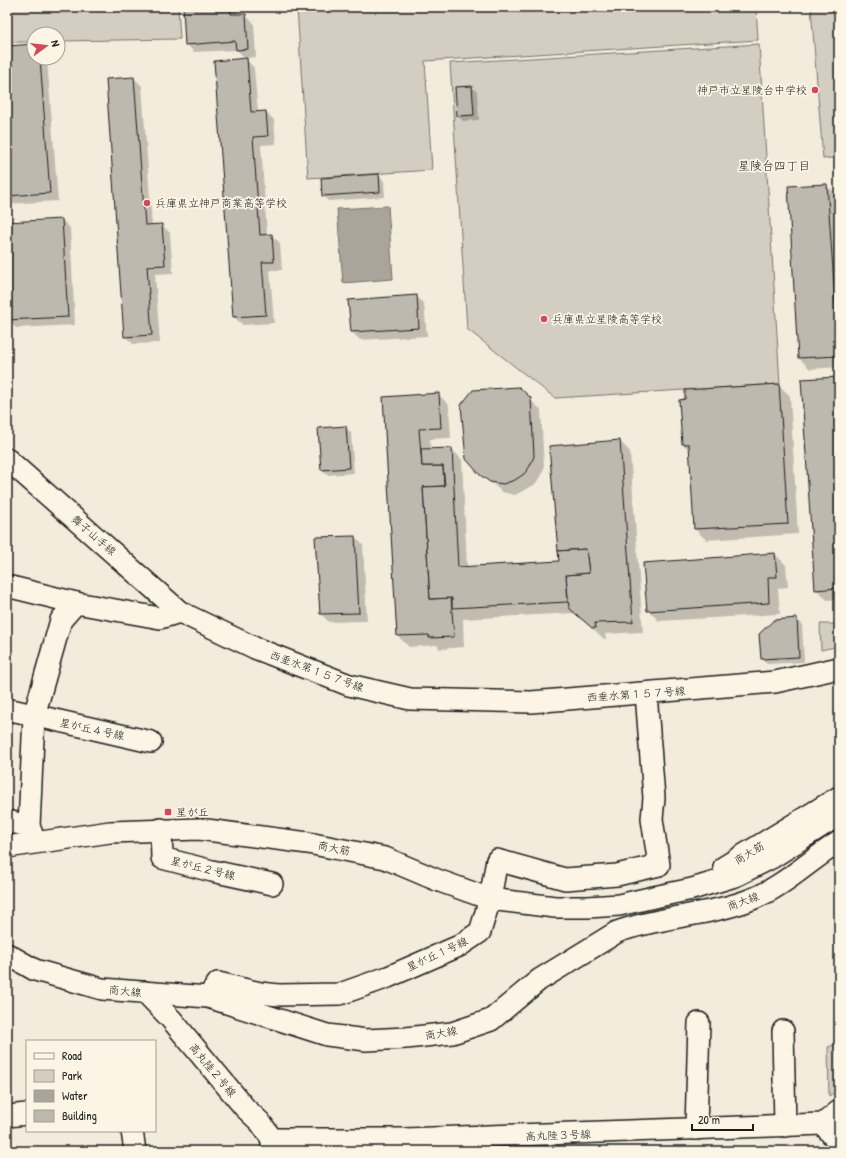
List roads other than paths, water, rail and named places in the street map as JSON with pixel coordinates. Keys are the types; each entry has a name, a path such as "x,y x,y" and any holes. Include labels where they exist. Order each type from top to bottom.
{"street":[{"name":"舞子山手線","path":"7,459 180,612"},
{"path":"7,586 76,603 160,618 180,612"},
{"path":"7,821 32,834 34,716 62,620 76,603"},
{"name":"西垂水第１５７号線","path":"180,612 255,648 349,685 410,699 531,702 775,682 839,668"},
{"path":"775,682 839,678"},
{"name":"星が丘１号線","path":"208,997 218,983 260,993 279,995 340,994 388,977 459,946 480,932 490,899 497,860 565,879 616,876 659,865 652,820 654,798 646,693"},
{"name":"星が丘４号線","path":"7,709 151,742"},
{"name":"商大筋","path":"654,897 711,875 839,797"},
{"name":"商大筋","path":"7,848 32,834 199,829 300,842 385,858 438,880 490,899 555,907 588,908 619,905 692,889 735,876 773,857 839,815"},
{"name":"星が丘２号線","path":"161,829 162,858 272,884"},
{"name":"商大線","path":"7,954 35,970 102,989 208,997 327,1035 366,1040 406,1038 452,1033 491,1020 539,980 617,932 630,927 712,911 754,898 772,889 839,842"},
{"name":"高丸陸２号線","path":"145,992 171,1019 245,1108 260,1122 272,1145"},
{"path":"696,1129 699,1023"},
{"path":"783,1032 785,1126"},
{"path":"839,1112 823,1124 839,1143"},
{"path":"7,1116 26,1114"},
{"name":"高丸陸３号線","path":"272,1145 823,1124"},
{"path":"132,1132 135,1151"}],"water":[{"path":"388,206 393,279 343,283 337,209"}],"place":[{"name":"神戸市立星陵台中学校","path":"815,90"},
{"name":"兵庫県立神戸商業高等学校","path":"147,203"},
{"name":"兵庫県立星陵高等学校","path":"544,319"},
{"name":"星が丘","path":"168,812"}],"district":[{"name":"星陵台四丁目","path":"774,165"}]}
